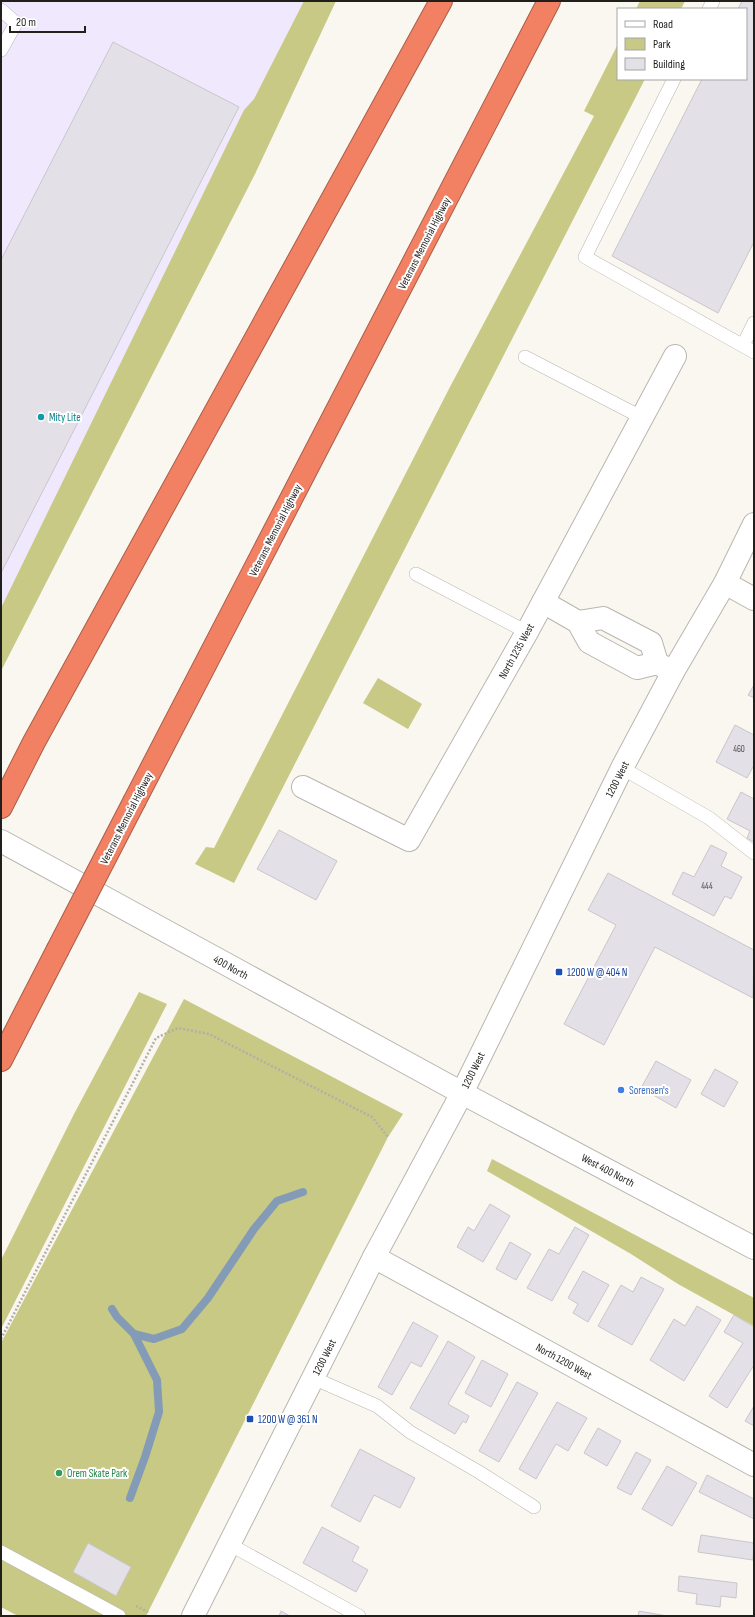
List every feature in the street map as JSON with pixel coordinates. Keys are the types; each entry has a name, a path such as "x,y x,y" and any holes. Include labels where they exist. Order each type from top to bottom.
{"highway":[{"path":"1,807 34,742 441,1"},
{"name":"Veterans Memorial Highway","path":"1,1060 549,1"}],"street":[{"name":"North 1235 West","path":"304,787 408,840 527,632 641,417 676,356"},
{"name":"1200 West","path":"193,1616 374,1257 462,1093 622,768 665,668 725,582 754,524"},
{"path":"725,582 754,599"},
{"path":"543,602 578,622 603,618 651,643 665,668"},
{"name":"400 North","path":"1,840 462,1093"},
{"name":"West 400 North","path":"462,1093 754,1248"},
{"name":"North 1200 West","path":"374,1257 754,1465"}],"lane":[{"path":"1,10 16,23 1,50"},
{"path":"674,80 585,257 748,348 754,323"},
{"path":"526,357 641,417"},
{"path":"416,574 527,632"},
{"path":"622,768 656,786 709,818 754,853"},
{"path":"314,1378 377,1406 410,1432 479,1472 534,1507"},
{"path":"229,1544 359,1616"},
{"path":"1,1552 119,1616"}],"path":[{"path":"1,1339 156,1038 178,1028 209,1034 372,1117 388,1137"}],"shaded area":[{"path":"1,1 320,1 1,617"}],"green space":[{"path":"304,1 336,1 255,174 1,671 1,608 244,110 254,99"},
{"path":"640,1 685,1 682,8 636,8"},
{"path":"617,46 617,80 644,80 234,883 195,864 206,847 214,848 451,385 594,116 584,111"},
{"path":"378,678 422,704 408,729 363,703"},
{"path":"139,992 167,1004 1,1329 1,1260 74,1114"},
{"path":"184,999 403,1114 388,1137 146,1616 18,1616 1,1607 1,1343"},
{"path":"492,1159 754,1298 754,1326 678,1284 631,1254 487,1171"}],"building":[{"path":"742,1 754,1 754,242 718,313 612,256 701,80 747,80 747,8 738,8"},
{"name":"Mity Lite","path":"113,42 239,107 1,573 1,260"},
{"path":"754,685 754,698 748,695"},
{"path":"735,725 754,735 754,765 747,778 716,762"},
{"path":"741,792 754,799 754,842 747,838 750,831 727,819"},
{"path":"279,830 337,861 316,900 257,869"},
{"path":"711,845 727,853 721,866 742,877 731,899 725,896 714,916 672,894 683,872 694,877"},
{"path":"608,873 754,950 753,998 655,947 604,1045 564,1024 616,925 588,910"},
{"path":"656,1061 691,1080 676,1108 641,1088"},
{"path":"715,1069 738,1082 724,1107 701,1094"},
{"path":"490,1204 510,1216 483,1262 457,1247 468,1227 474,1231"},
{"path":"575,1227 589,1235 552,1301 527,1288 549,1249 559,1254"},
{"path":"510,1242 531,1254 516,1280 496,1269"},
{"path":"583,1271 609,1285 588,1322 573,1313 578,1304 568,1298"},
{"path":"641,1277 664,1289 632,1345 598,1326 621,1285 633,1292"},
{"path":"697,1306 721,1320 684,1381 650,1360 674,1319 685,1326"},
{"path":"734,1315 754,1327 754,1365 727,1408 709,1396 743,1343 724,1332"},
{"path":"413,1322 438,1336 421,1367 411,1362 392,1395 378,1387"},
{"path":"448,1341 475,1357 448,1404 469,1416 466,1423 463,1421 455,1434 410,1408"},
{"path":"482,1360 508,1374 491,1407 465,1393"},
{"path":"517,1382 538,1393 499,1462 479,1451"},
{"path":"557,1402 587,1418 568,1451 556,1444 536,1479 519,1469"},
{"path":"754,1406 754,1426 745,1421"},
{"path":"598,1428 621,1441 607,1466 584,1453"},
{"path":"360,1449 415,1478 400,1508 374,1495 360,1522 331,1506"},
{"path":"636,1452 651,1460 631,1495 617,1488"},
{"path":"667,1466 697,1483 672,1526 642,1509"},
{"path":"707,1475 754,1499 754,1519 699,1492"},
{"path":"322,1527 359,1547 352,1561 368,1570 356,1592 303,1563"},
{"path":"701,1535 754,1543 753,1560 698,1552"},
{"path":"88,1543 131,1567 116,1596 73,1572"},
{"path":"679,1576 737,1583 736,1598 721,1596 720,1607 696,1604 697,1594 678,1591"},
{"path":"281,1611 290,1616 279,1616"},
{"path":"639,1611 667,1616 638,1616"}],"waterway":[{"path":"112,1309 117,1317 134,1334 154,1339 182,1329 208,1298 254,1229 277,1201 303,1192"},
{"path":"130,1498 159,1412 157,1380 134,1334"}],"place":[{"name":"Mity Lite","path":"41,417"},
{"name":"1200 W @ 404 N","path":"559,972"},
{"name":"Sorensen's","path":"621,1090"},
{"name":"1200 W @ 361 N","path":"250,1419"},
{"name":"Orem Skate Park","path":"59,1473"}]}
